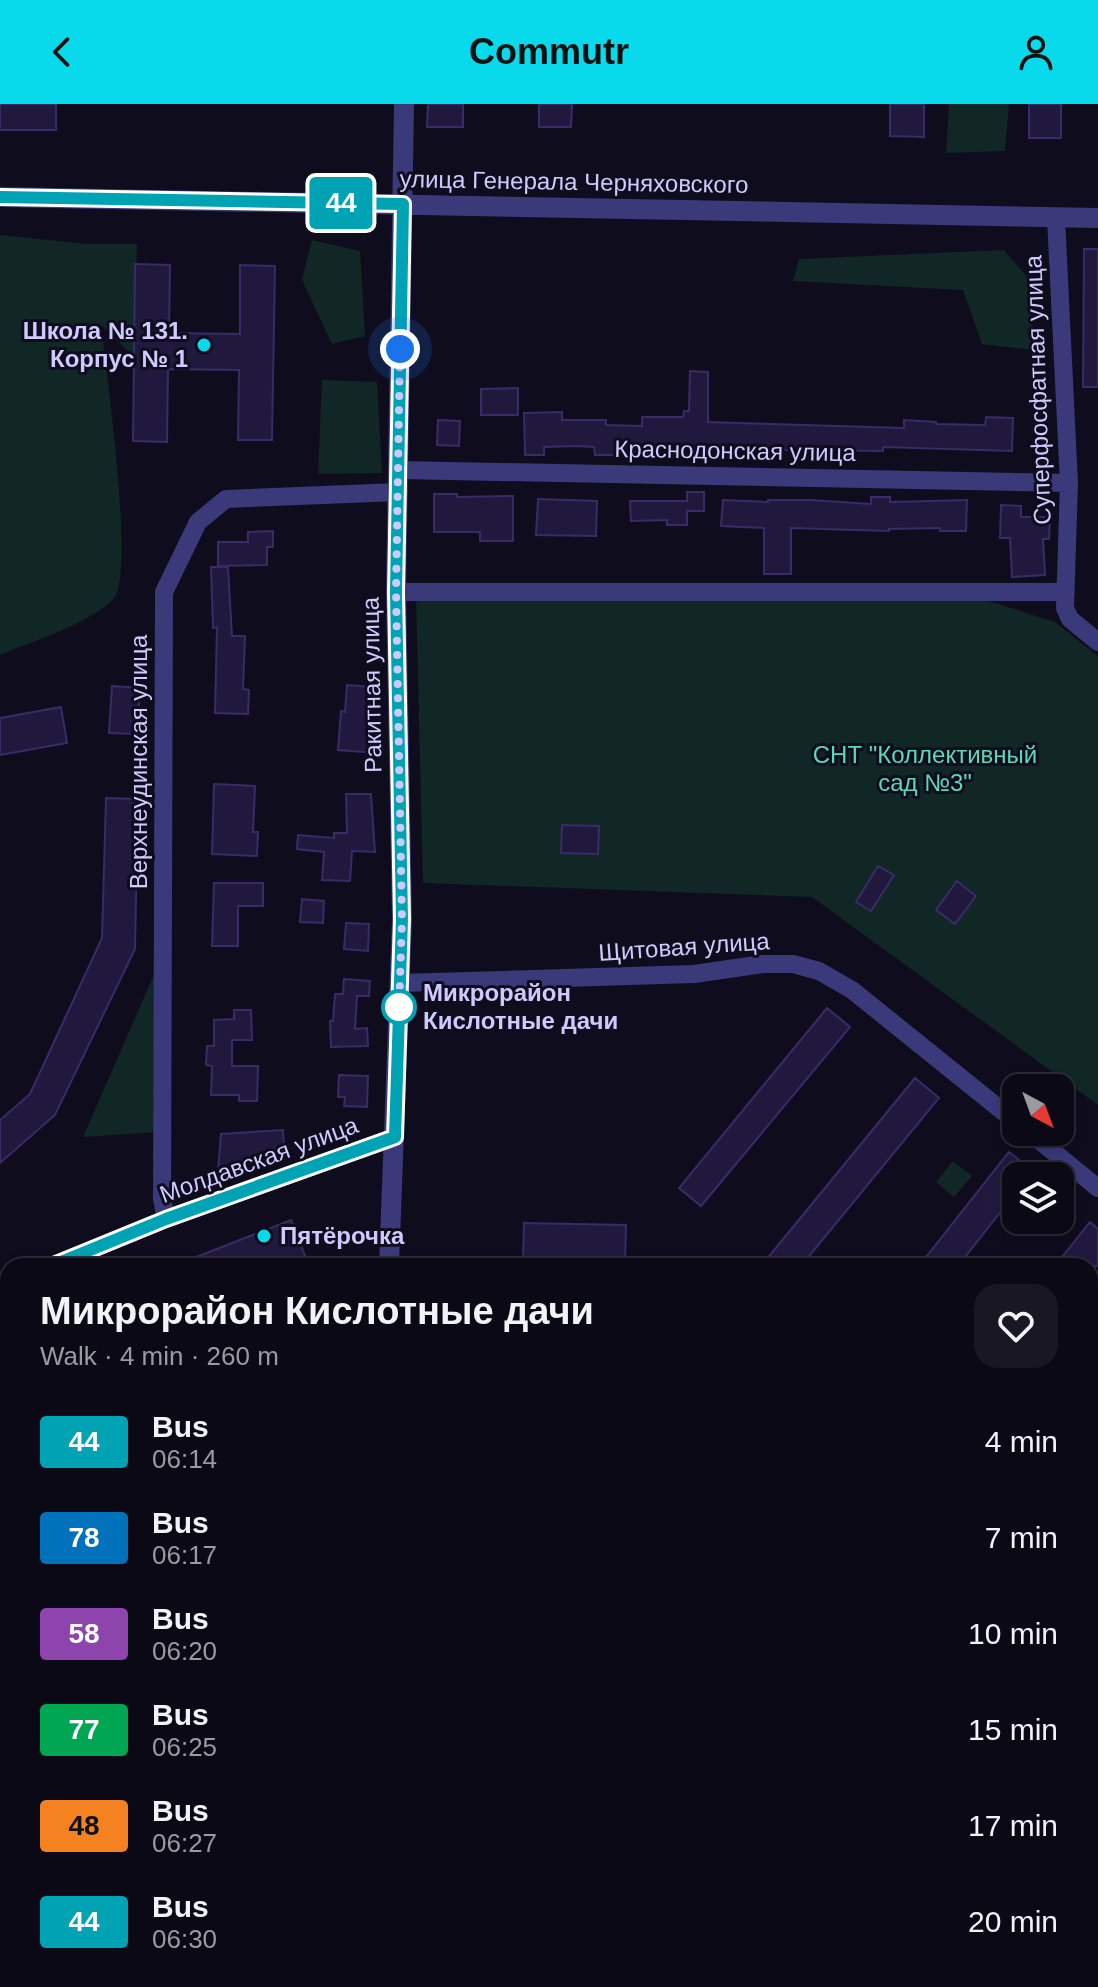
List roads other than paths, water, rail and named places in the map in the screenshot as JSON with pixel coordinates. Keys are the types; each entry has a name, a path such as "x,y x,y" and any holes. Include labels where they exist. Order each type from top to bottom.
{"street":[{"name":"Ракитная улица","path":"389,1258 402,919 396,592 404,104"},
{"name":"улица Генерала Черняховского","path":"0,197 1098,218"},
{"name":"Суперфосфатная улица","path":"1056,218 1069,483 1065,608 1070,619 1098,642"},
{"name":"Краснодонская улица","path":"399,470 1069,483"},
{"name":"Верхнеудинская улица","path":"166,1219 162,1199 164,592 198,522 226,499 399,492"},
{"path":"396,592 1064,592"},
{"name":"Щитовая улица","path":"400,983 694,974 763,964 793,964 819,971 852,990 1002,1111"},
{"name":"Молдавская улица","path":"71,1258 166,1219 395,1137"},
{"path":"1046,1146 1098,1188"}],"place":[{"name":"Школа № 131. Корпус № 1","path":"204,345"},
{"name":"Микрорайон Кислотные дачи","path":"399,1007"},
{"name":"Пятёрочка","path":"264,1236"}],"park label":[{"name":"СНТ \"Коллективный сад №3\"","path":"925,769"}]}
